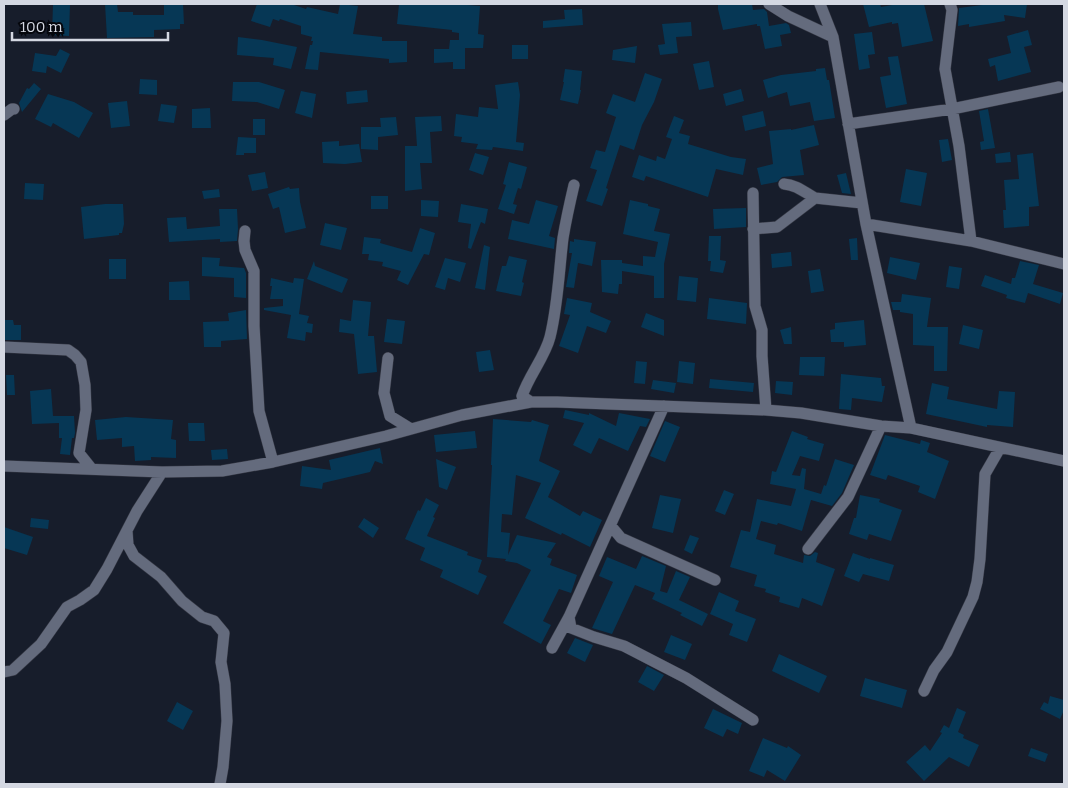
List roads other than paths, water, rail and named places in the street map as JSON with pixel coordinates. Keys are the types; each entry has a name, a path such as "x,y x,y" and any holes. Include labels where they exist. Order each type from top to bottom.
{"street":[{"path":"769,4 788,16 833,37"},
{"path":"820,4 833,37 866,224 911,428"},
{"path":"950,4 952,10 944,69 959,146 971,241"},
{"path":"848,124 952,109 1059,87"},
{"path":"784,184 798,187 815,198 862,203"},
{"path":"531,402 522,396 527,380 542,356 550,338 559,284 564,237 574,185"},
{"path":"753,193 755,306 762,330 766,410"},
{"path":"753,229 776,227 815,198"},
{"path":"866,224 971,241 1064,264"},
{"path":"246,231 245,250 254,271 254,326 259,411 273,462"},
{"path":"4,347 68,350 82,362 86,410 79,453 91,468"},
{"path":"388,358 384,393 390,416 411,429"},
{"path":"4,466 162,472 222,471 273,462 462,415 531,402 766,410 801,413 881,426 911,428 1064,461"},
{"path":"552,648 569,617 664,406"},
{"path":"808,549 848,497 881,426"},
{"path":"924,691 934,670 947,652 973,597 980,560 985,474 1000,448"},
{"path":"4,672 13,670 42,644 67,607 94,590 137,511 162,472"},
{"path":"611,526 621,538 715,580"},
{"path":"127,530 128,545 134,556 161,577 182,601 202,617 214,621 224,633 220,662 225,684 227,721 220,784"},
{"path":"569,617 571,628 624,646 686,678 752,720"}]}
